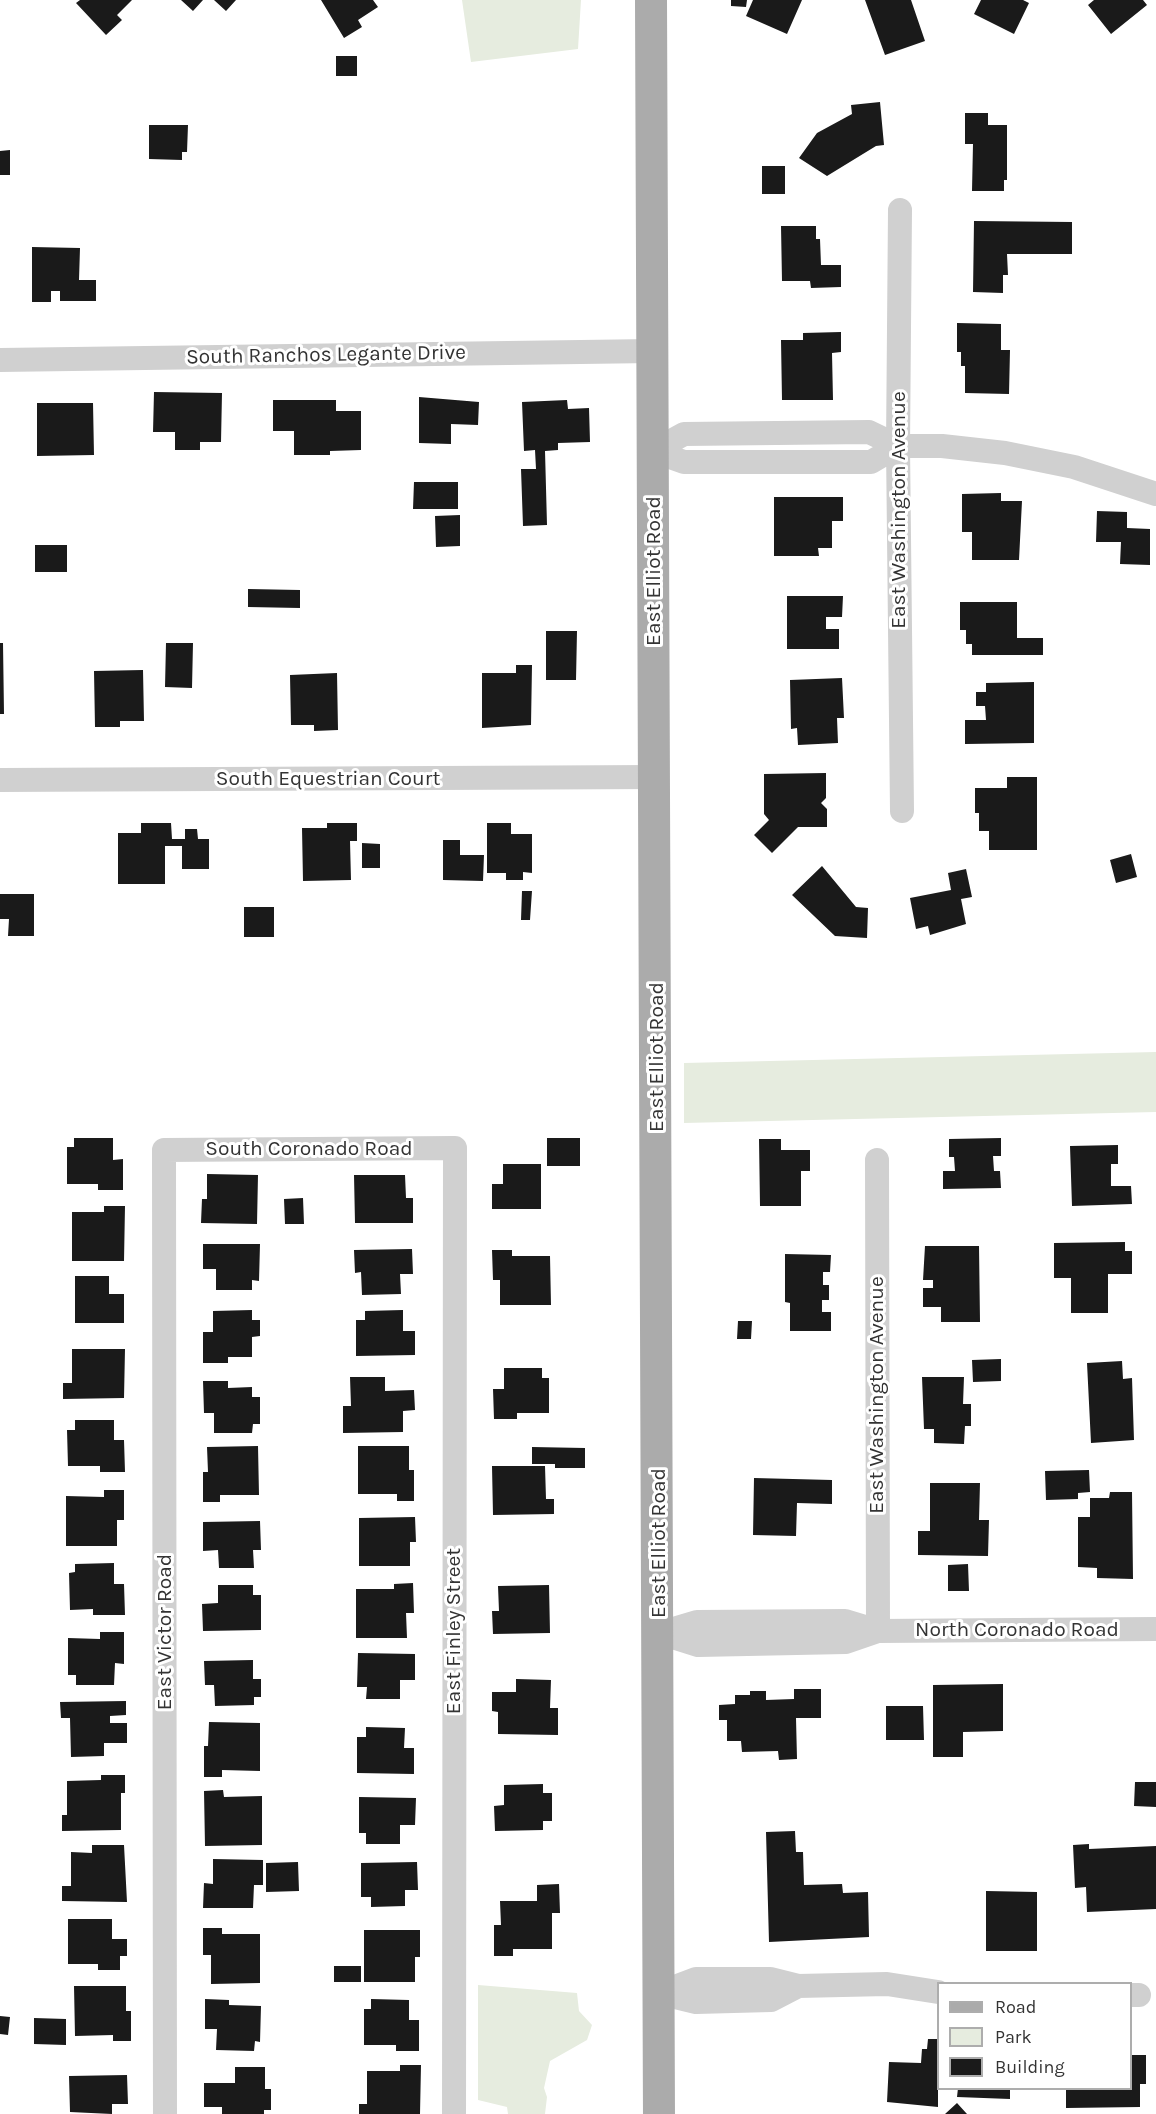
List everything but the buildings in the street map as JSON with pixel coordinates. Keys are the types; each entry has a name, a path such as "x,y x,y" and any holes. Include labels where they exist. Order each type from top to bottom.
{"main road":[{"name":"East Elliot Road","path":"651,0 660,1633 660,2114"}],"street":[{"name":"East Washington Avenue","path":"900,210 898,446 902,811"},
{"name":"South Ranchos Legante Drive","path":"0,360 652,351"},
{"path":"653,451 684,434 869,432 898,446 942,446 1005,453 1074,467 1156,494"},
{"name":"South Equestrian Court","path":"0,780 655,777"},
{"name":"South Coronado Road","path":"164,1150 455,1148"},
{"name":"East Finley Street","path":"454,2114 455,1148"},
{"name":"East Victor Road","path":"164,1150 165,2114"},
{"name":"East Washington Avenue","path":"877,1160 878,1631"},
{"name":"North Coronado Road","path":"660,1633 698,1645 846,1642 878,1631 1156,1629"},
{"path":"659,1993 696,1979 770,1979 798,1986 886,1984 937,1992"}],"green space":[{"path":"462,0 581,0 578,49 471,62"},
{"path":"1156,1052 1156,1112 684,1123 684,1063"},
{"path":"478,1985 577,1993 579,2011 592,2025 587,2040 550,2061 544,2088 547,2097 545,2114 508,2114 507,2107 478,2100"}]}
